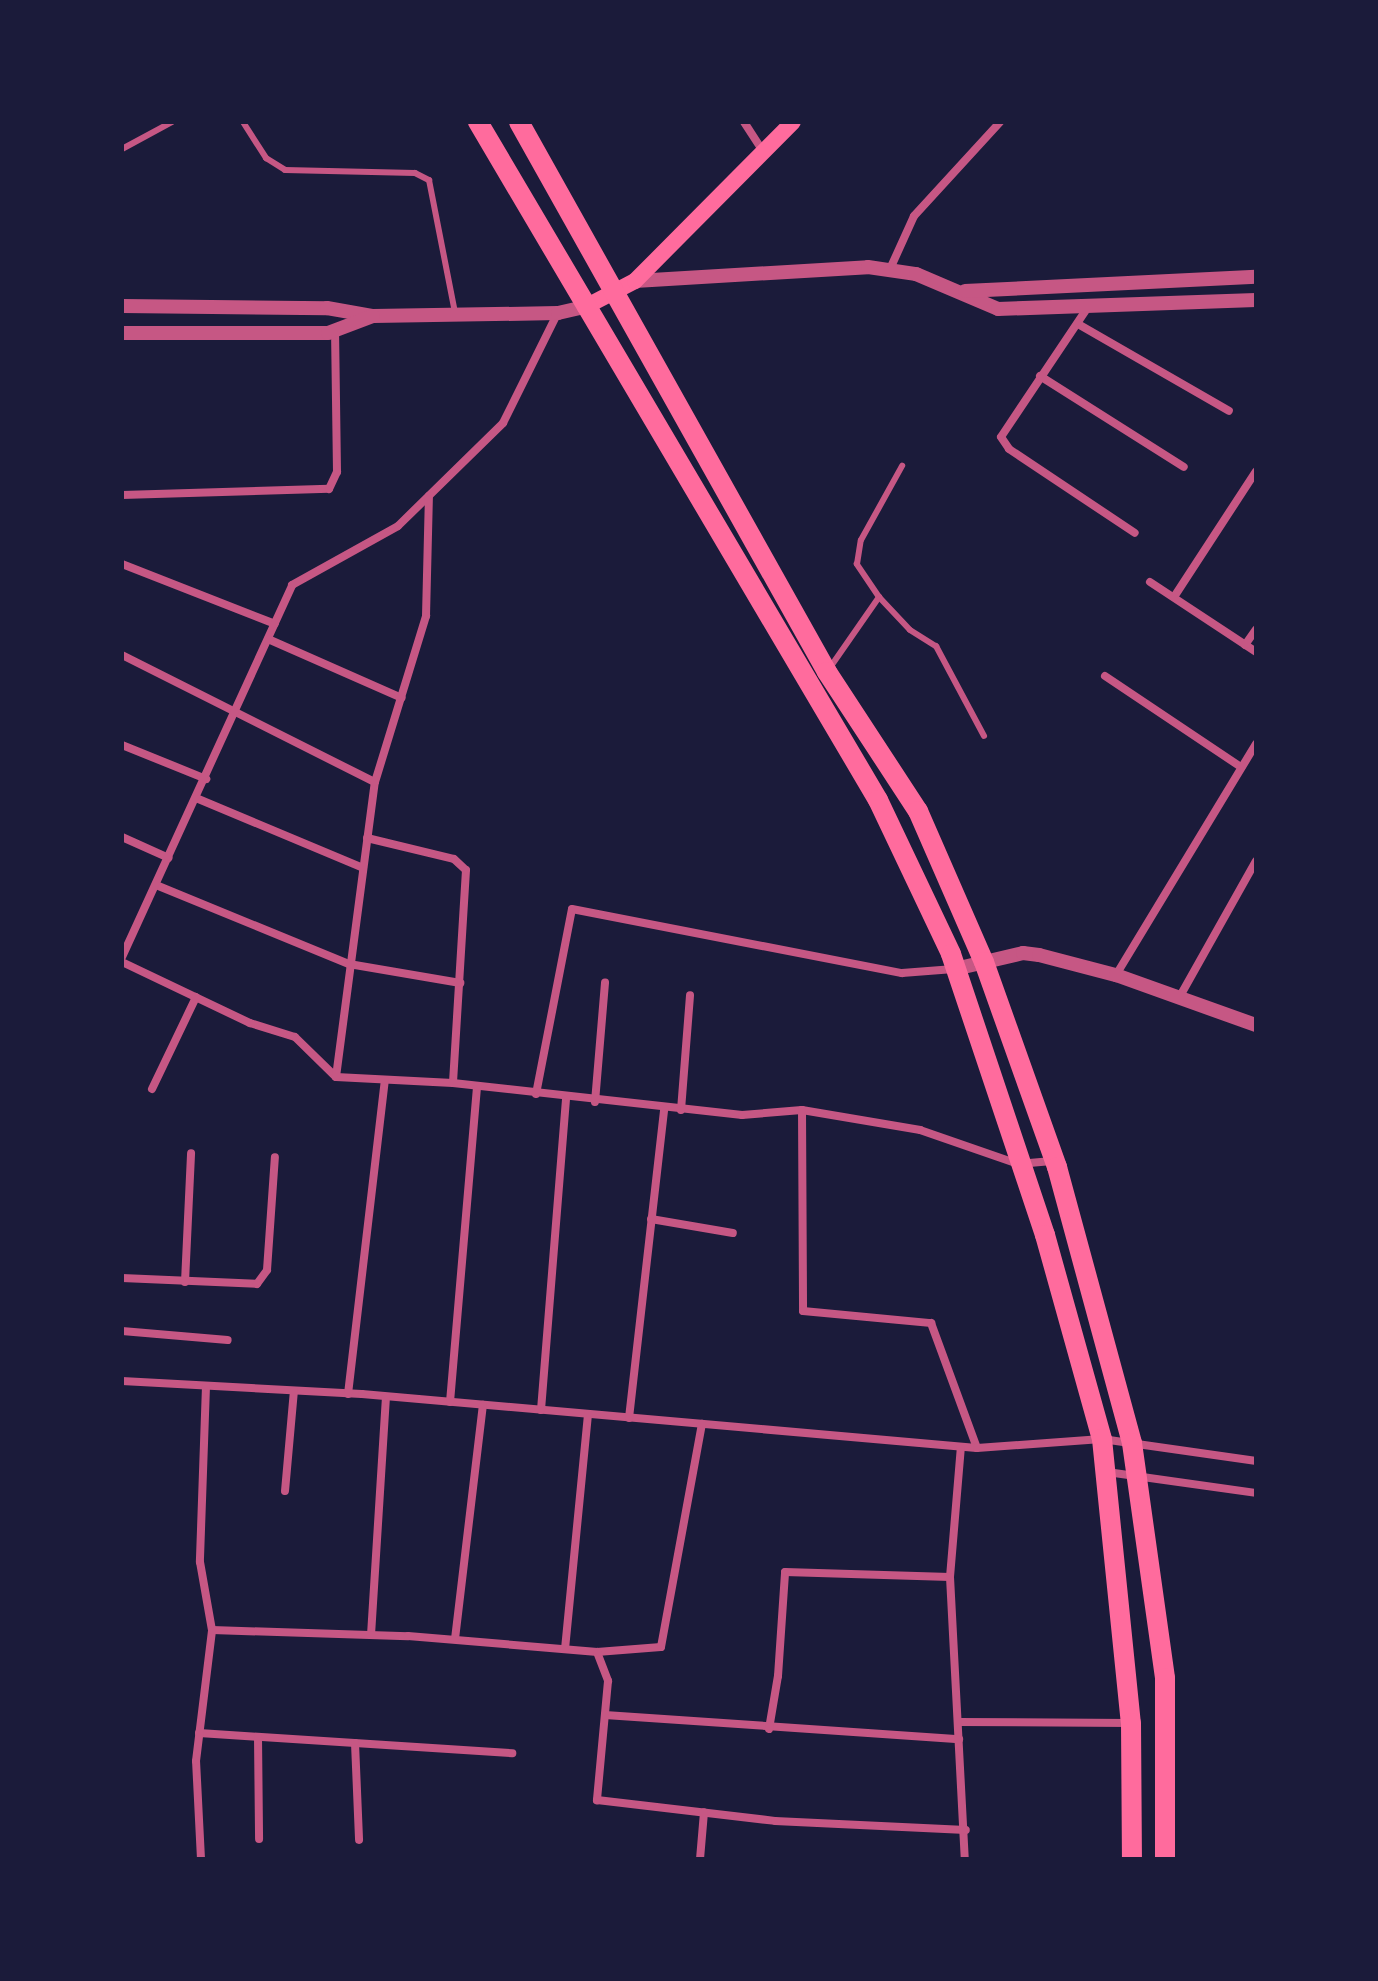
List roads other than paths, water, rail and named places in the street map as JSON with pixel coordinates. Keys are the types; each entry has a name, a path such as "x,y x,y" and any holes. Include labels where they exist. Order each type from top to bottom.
{"main road":[{"path":"478,122 878,800 955,969 1018,1164 1045,1235 1102,1439 1131,1723 1132,1859"},
{"path":"519,122 625,286 827,672 918,811 984,962 1055,1161 1139,1477 1165,1678 1165,1859"},
{"path":"585,307 625,286 793,122"}],"street":[{"path":"744,122 763,152"},
{"path":"890,269 914,216 1000,122"},
{"path":"625,286 890,269 965,291 998,309 1256,300"},
{"path":"965,291 1256,277"},
{"path":"122,306 327,308 373,316 558,313 585,307"},
{"path":"1088,307 1002,430 1003,444 1135,533"},
{"path":"558,313 503,423 398,526 292,585 122,960 196,997 295,1037 336,1077 453,1083 595,1102 742,1115 802,1110 920,1130 1018,1164 1055,1161"},
{"path":"122,333 335,332 373,316"},
{"path":"1078,324 1229,411"},
{"path":"122,495 329,489 337,472 335,332"},
{"path":"1040,376 1184,467"},
{"path":"1174,597 1256,471"},
{"path":"336,1077 375,782 426,616 429,496"},
{"path":"122,564 275,624"},
{"path":"1150,582 1256,652"},
{"path":"1245,645 1256,629"},
{"path":"268,639 402,698"},
{"path":"122,655 375,782"},
{"path":"1105,676 1241,767"},
{"path":"122,745 206,779"},
{"path":"1116,975 1255,748"},
{"path":"196,798 363,868"},
{"path":"122,837 169,858"},
{"path":"367,838 454,859 466,870 453,1083"},
{"path":"1179,998 1256,861"},
{"path":"156,885 349,964 460,983"},
{"path":"536,1094 572,909 902,973 955,969 1023,953 1116,975 1255,1023"},
{"path":"595,1102 605,982"},
{"path":"681,1110 690,995"},
{"path":"152,1089 196,997"},
{"path":"348,1394 385,1080"},
{"path":"450,1402 477,1086"},
{"path":"541,1410 566,1098"},
{"path":"629,1418 664,1109"},
{"path":"802,1110 803,1311 931,1323 977,1448"},
{"path":"185,1282 191,1153"},
{"path":"122,1278 249,1286 262,1279 275,1157"},
{"path":"651,1219 733,1233"},
{"path":"122,1331 228,1340"},
{"path":"122,1381 348,1394 977,1448 1102,1439 1256,1461"},
{"path":"201,1859 199,1733 212,1630 200,1562 206,1386"},
{"path":"285,1491 294,1391"},
{"path":"371,1635 386,1397"},
{"path":"455,1639 483,1405"},
{"path":"565,1649 588,1414"},
{"path":"212,1630 455,1639 597,1652 661,1647 702,1424"},
{"path":"961,1447 950,1577 966,1830 965,1859"},
{"path":"1107,1472 1256,1493"},
{"path":"769,1729 785,1572 950,1577"},
{"path":"597,1652 608,1681 597,1800 704,1812 966,1830"},
{"path":"605,1715 769,1729 959,1739"},
{"path":"958,1722 1131,1723"},
{"path":"199,1733 512,1753"},
{"path":"258,1737 259,1839"},
{"path":"355,1743 359,1840"},
{"path":"700,1859 704,1812"}],"lane":[{"path":"122,149 172,122"},
{"path":"243,122 266,158 285,170 415,173 429,180 455,313"},
{"path":"902,466 861,540 857,564 879,597 910,630 936,646 984,736"},
{"path":"827,672 879,597"}]}
